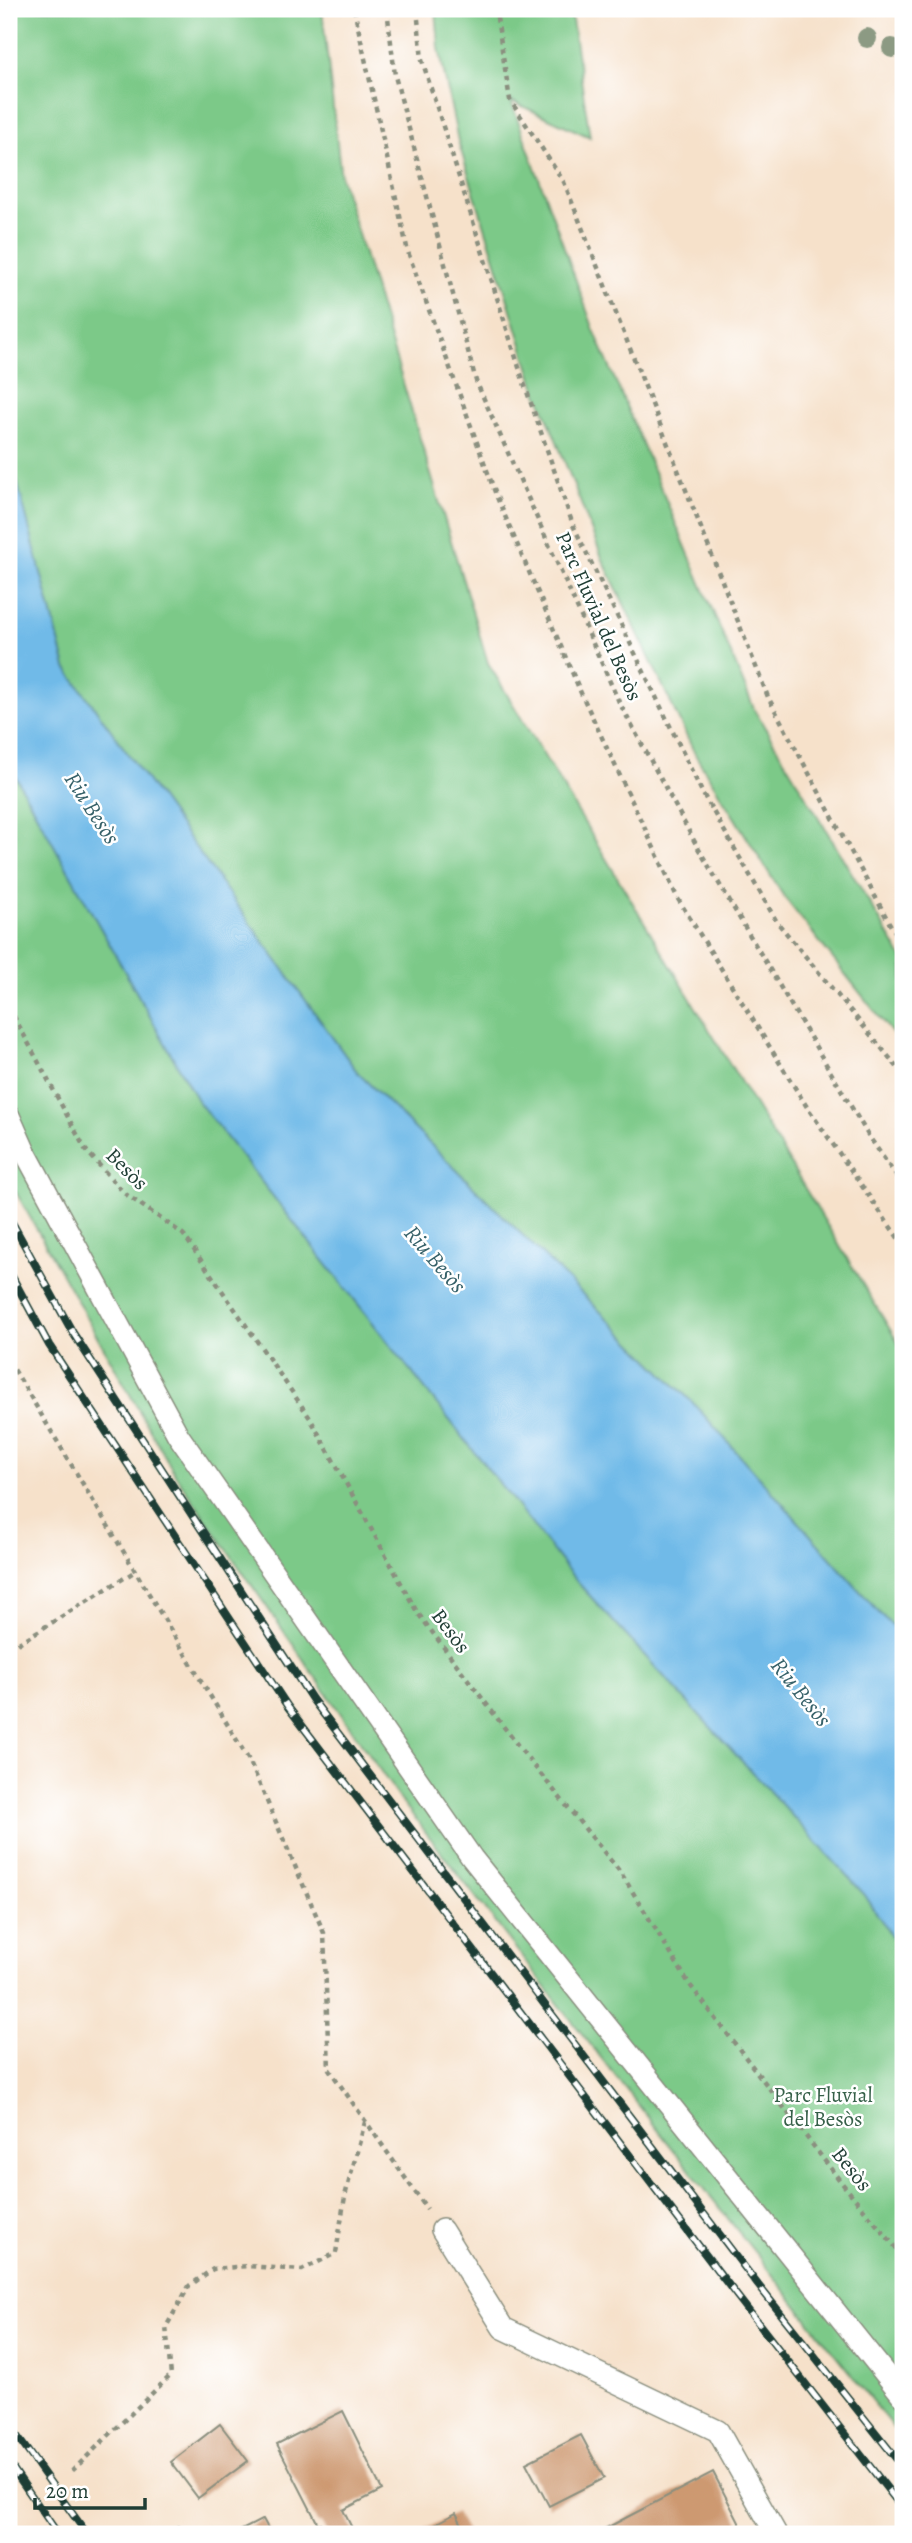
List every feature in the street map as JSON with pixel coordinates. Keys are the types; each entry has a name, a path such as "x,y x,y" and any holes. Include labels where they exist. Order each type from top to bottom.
{"lane":[{"path":"9,1116 24,1150 177,1435 464,1846 903,2396"},
{"path":"442,2230 503,2328 718,2431 776,2534"}],"path":[{"path":"354,9 408,252 496,495 581,693 678,899 807,1107 903,1245"},
{"name":"Parc Fluvial del Besòs","path":"387,9 395,76 477,382 626,715 705,860 868,1135 903,1186"},
{"name":"Parc Fluvial del Besòs","path":"416,9 422,60 523,380 573,525 703,794 777,922 903,1074"},
{"path":"502,9 497,18 510,100 564,182 768,697 891,926 903,943"},
{"name":"Besòs","path":"9,1007 85,1149 124,1194 183,1234 310,1418 416,1612 522,1751 621,1872 690,1985 841,2182 903,2256"},
{"path":"9,1361 250,1762 324,1933 329,2069 442,2230"},
{"path":"9,1649 134,1572"},
{"path":"72,2471 171,2375 166,2328 189,2286 212,2269 247,2266 302,2270 335,2253 345,2196 365,2121"}],"green space":[{"path":"9,9 322,9 341,178 488,663 903,1351 903,1635 881,1615 694,1404 358,1073 66,668 9,451"},
{"path":"436,9 581,9 571,14 590,137 511,101 594,330 755,711 903,959 903,1047 784,897 696,756 603,560 534,383 458,141 439,48"},
{"path":"9,765 197,1100 579,1584 865,1895 903,1954 903,2440 400,1799 176,1476 9,1180"}],"water":[{"name":"Riu Besòs","path":"9,451 66,668 358,1073 694,1404 881,1615 903,1635 903,1954 865,1895 579,1584 197,1100 9,765"}],"building":[{"path":"343,2411 382,2490 343,2510 355,2534 328,2534 321,2523 318,2524 277,2444"},
{"path":"220,2424 248,2461 198,2498 171,2462"},
{"path":"581,2435 604,2478 549,2506 526,2463"},
{"path":"713,2472 745,2534 595,2534"},
{"path":"456,2513 467,2534 416,2534"},
{"path":"263,2519 271,2534 234,2534"},
{"path":"178,2526 186,2534 165,2534"}],"railway":[{"path":"9,1217 73,1333 312,1699 758,2285 903,2467"},
{"path":"9,1271 49,1345 288,1707 737,2296 903,2509"},
{"path":"9,2425 87,2534"},
{"path":"9,2463 58,2534"}]}
